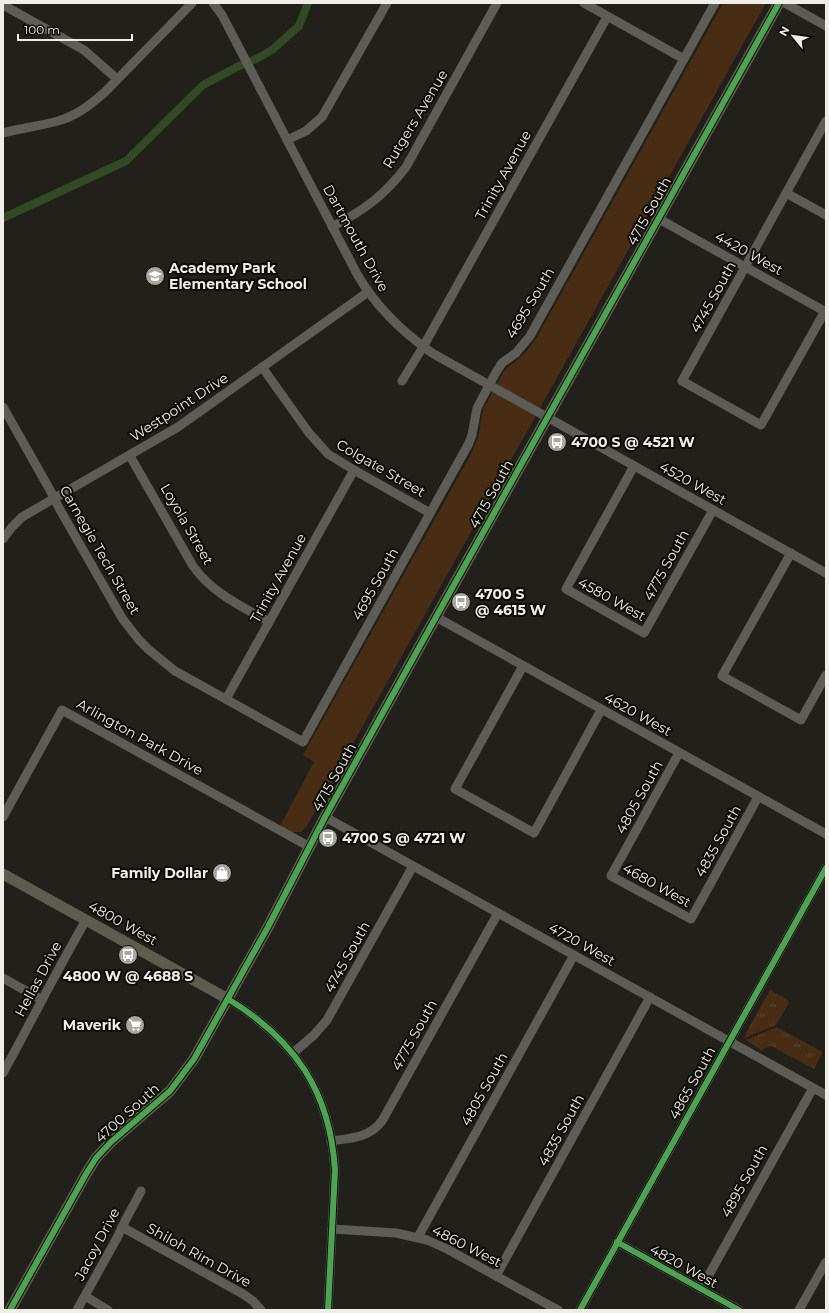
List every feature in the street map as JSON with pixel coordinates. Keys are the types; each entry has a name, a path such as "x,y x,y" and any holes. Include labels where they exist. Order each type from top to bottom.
{"main road":[{"name":"4715 South","path":"228,999 268,927 325,817 779,3"},
{"name":"4800 West","path":"3,874 228,999"},
{"name":"4700 South","path":"10,1310 96,1158 111,1142 170,1091 194,1060 228,999"}],"street":[{"path":"3,133 60,120 77,113 92,103 192,3"},
{"name":"Dartmouth Drive","path":"213,3 222,15 357,274 383,312 399,328 423,347 547,418"},
{"path":"287,140 306,131 322,117 387,3"},
{"name":"Rutgers Avenue","path":"332,227 358,213 375,200 391,185 406,167 497,3"},
{"path":"584,3 684,59"},
{"name":"4695 South","path":"303,742 468,445 472,435 477,408 489,385 502,363 516,353 530,336 715,3"},
{"path":"785,3 826,26"},
{"path":"3,4 84,50 117,79"},
{"name":"Trinity Avenue","path":"402,381 423,347 607,17"},
{"name":"4745 South","path":"825,311 761,425 682,381 826,122"},
{"path":"786,193 826,215"},
{"name":"4420 West","path":"659,219 825,311"},
{"name":"Westpoint Drive","path":"3,539 22,517 178,427 368,292"},
{"name":"Colgate Street","path":"262,367 318,444 332,457 430,513"},
{"name":"Carnegie Tech Street","path":"3,407 6,420 54,499 115,608 139,640 158,658 175,671 303,742"},
{"name":"4520 West","path":"547,418 826,573"},
{"name":"Loyola Street","path":"130,456 193,566 200,575 214,590 224,597 269,622"},
{"name":"4580 West","path":"634,466 566,589 644,633"},
{"name":"Trinity Avenue","path":"226,699 354,470"},
{"name":"4775 South","path":"644,633 713,510"},
{"path":"791,553 722,676 801,720 826,675"},
{"name":"4620 West","path":"436,617 826,834"},
{"path":"523,666 455,789 534,833 601,710"},
{"name":"Arlington Park Drive","path":"3,816 62,710 310,847"},
{"name":"4805 South","path":"611,876 679,753"},
{"name":"4835 South","path":"691,919 758,797"},
{"name":"4720 West","path":"325,817 826,1095"},
{"name":"4745 South","path":"293,1053 314,1035 327,1020 413,866"},
{"name":"4865 South","path":"580,1310 826,868"},
{"name":"4680 West","path":"611,876 691,919"},
{"name":"4775 South","path":"331,1141 367,1134 373,1131 382,1121 498,913"},
{"name":"Hellas Drive","path":"3,1073 86,920"},
{"name":"4805 South","path":"418,1237 574,955"},
{"path":"3,978 42,1000"},
{"name":"4835 South","path":"496,1276 650,998"},
{"path":"228,999 254,1015 293,1053 307,1074 320,1099 331,1141 334,1170 328,1310"},
{"name":"4895 South","path":"701,1288 813,1088"},
{"name":"Jacoy Drive","path":"77,1310 141,1191"},
{"name":"Shiloh Rim Drive","path":"122,1227 243,1294 253,1301 261,1310"},
{"name":"4860 West","path":"332,1229 396,1233 418,1237 436,1244 558,1310"},
{"name":"4820 West","path":"617,1242 739,1310"},
{"path":"799,1310 826,1262"},
{"path":"85,1296 108,1310"}],"green space":[{"path":"723,3 766,3 307,826 301,832 291,832 280,826 314,762 303,755 471,454 478,438 483,410 504,371 526,352 537,337"},
{"path":"770,990 788,1000 789,1003 776,1025 745,1038 746,1033"},
{"path":"777,1027 821,1051 822,1054 814,1069 771,1046 761,1050 746,1040"}],"waterway":[{"path":"3,218 126,161 203,85 272,50 299,26 308,3"}],"cycle path":[{"path":"10,1310 96,1158 111,1142 170,1091 194,1059 268,927 325,817 779,3"},
{"path":"580,1310 826,868"},
{"path":"228,999 252,1015 290,1050 305,1070 317,1092 326,1116 332,1142 335,1170 328,1310"},
{"path":"617,1242 739,1310"}],"place":[{"name":"Academy Park Elementary School","path":"155,276"},
{"name":"4700 S @ 4521 W","path":"557,442"},
{"name":"4700 S @ 4615 W","path":"461,602"},
{"name":"4700 S @ 4721 W","path":"328,838"},
{"name":"Family Dollar","path":"222,873"},
{"name":"4800 W @ 4688 S","path":"128,955"},
{"name":"Maverik","path":"135,1025"}]}
